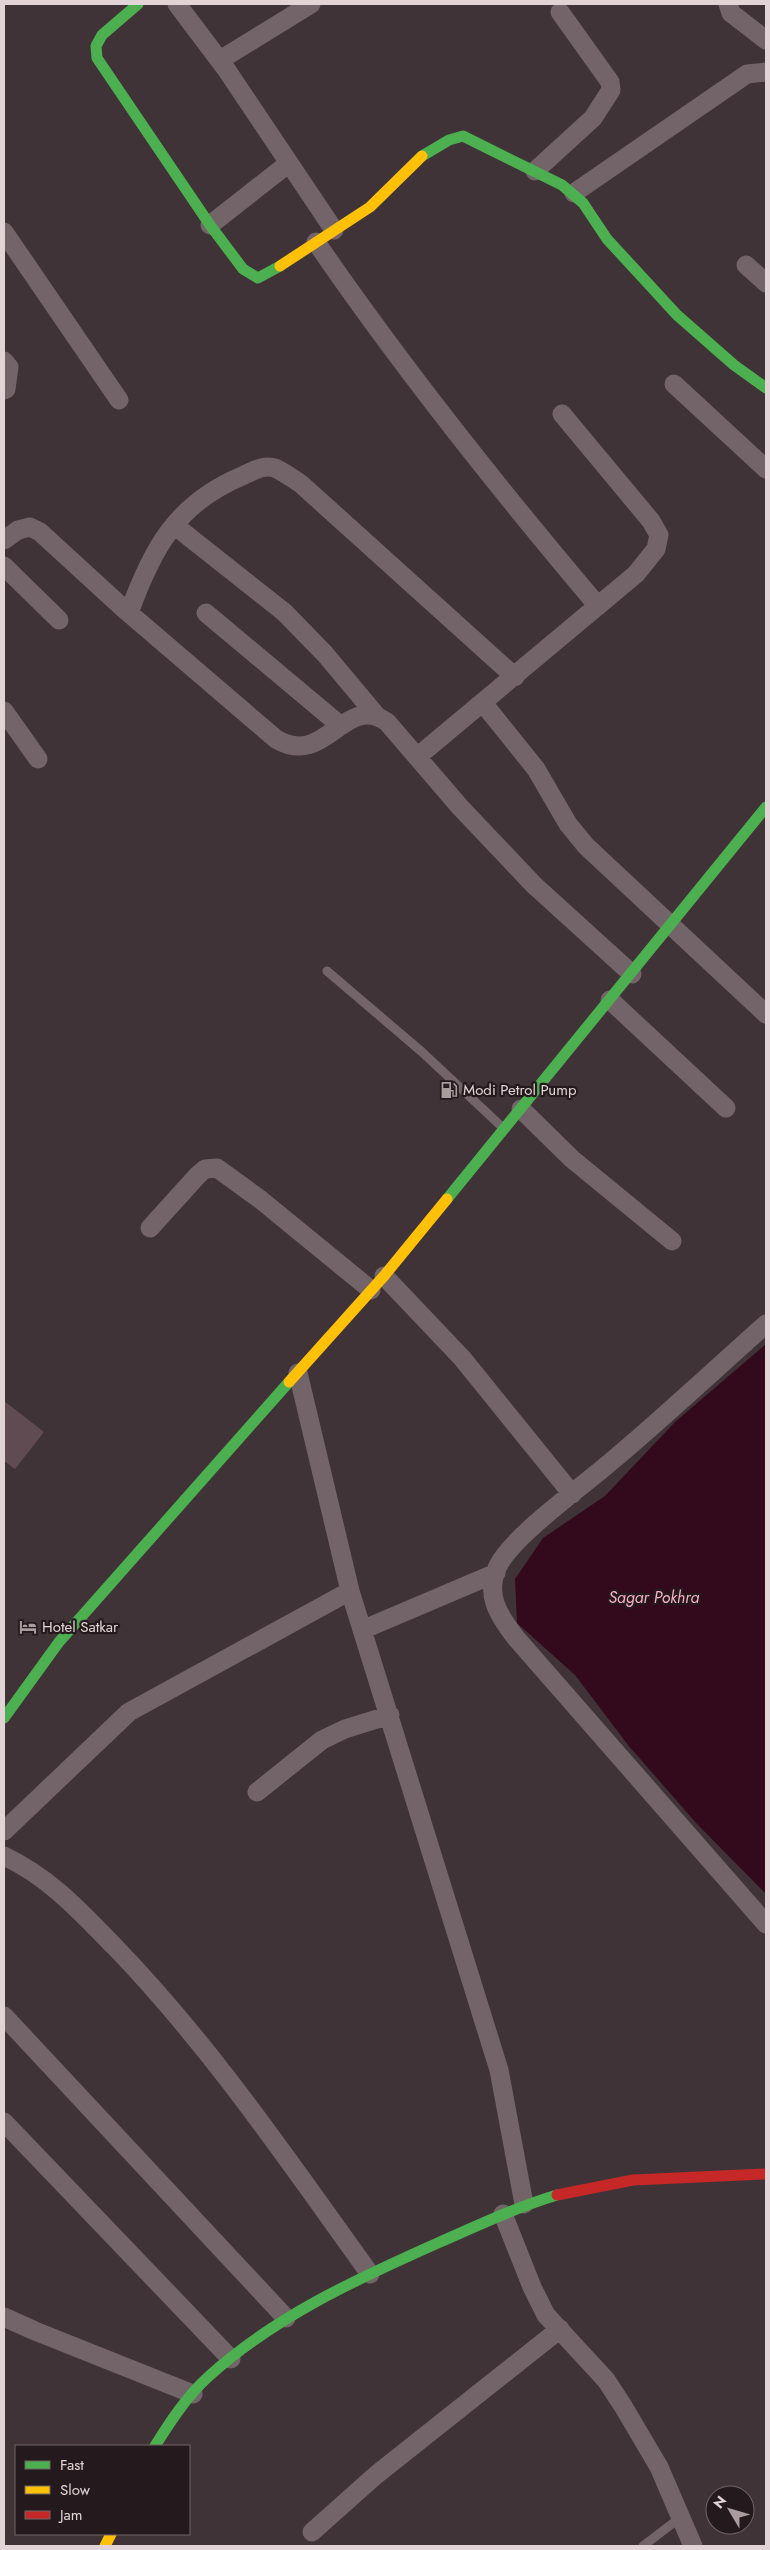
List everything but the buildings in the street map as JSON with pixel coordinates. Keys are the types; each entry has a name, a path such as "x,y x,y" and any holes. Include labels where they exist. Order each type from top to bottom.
{"main road":[{"path":"138,4 102,35 96,46 97,58 242,269 258,278 371,207 429,149 449,138 462,136 472,139 535,171 574,193 607,239 678,315 734,365 766,388"},
{"path":"4,1718 12,1701 59,1642 384,1276 632,974 766,807"},
{"path":"156,2445 174,2416 207,2378 254,2339 286,2318 311,2303 370,2274 524,2204 590,2185 636,2178 766,2174"}],"street":[{"path":"177,4 220,60 334,230"},
{"path":"220,60 310,4"},
{"path":"728,4 731,13 766,40"},
{"path":"535,171 593,118 612,90 607,76 560,12"},
{"path":"574,193 747,74 766,72"},
{"path":"210,225 289,163"},
{"path":"4,232 119,400"},
{"path":"316,242 370,321 504,493 598,606"},
{"path":"746,265 766,283"},
{"path":"4,361 9,367 6,389 4,390"},
{"path":"674,384 766,469"},
{"path":"417,757 598,606 647,562 656,549 659,535 651,521 562,414"},
{"path":"122,606 147,564 174,525 217,487 264,467 274,468 301,484 515,677"},
{"path":"174,525 284,612 325,654 376,715 387,722 460,807 534,885 632,974"},
{"path":"4,540 18,530 30,527 40,532 122,606 276,739 286,745 298,748 311,746 363,714 376,715"},
{"path":"4,566 59,620"},
{"path":"206,613 341,726"},
{"path":"483,703 536,769 568,824 605,865 766,1014"},
{"path":"4,711 38,759"},
{"path":"610,1000 726,1108"},
{"path":"521,1110 572,1159 672,1241"},
{"path":"150,1228 198,1175 205,1170 217,1168 262,1200 371,1290"},
{"path":"384,1276 468,1365 572,1494"},
{"path":"766,1324 515,1542 498,1566 492,1586 492,1600 502,1620 516,1638 766,1924"},
{"path":"298,1373 350,1591 499,2070 524,2204"},
{"path":"362,1630 496,1573"},
{"path":"4,1831 129,1712 350,1591"},
{"path":"257,1792 322,1740 345,1729 390,1715"},
{"path":"4,1856 46,1880 154,1988 240,2094 370,2274"},
{"path":"4,2016 286,2318"},
{"path":"4,2122 231,2359"},
{"path":"503,2214 538,2301 546,2315 606,2380 623,2406 659,2467 693,2546"},
{"path":"4,2317 193,2394"},
{"path":"312,2532 376,2475 560,2330"}],"lane":[{"path":"326,971 422,1052 504,1129"},
{"path":"643,2546 681,2518"}],"water":[{"name":"Sagar Pokhra","path":"766,1344 766,1894 697,1824 628,1745 575,1675 517,1623 515,1579 543,1538 605,1496 675,1422"}],"traffic: fast":[{"path":"138,4 102,35 96,46 97,58 210,225 243,269 258,278 280,266"},
{"path":"422,156 449,140 463,136 562,185 583,203 607,239 677,315 734,365 766,388"},
{"path":"447,1199 766,807"},
{"path":"4,1718 59,1642 289,1382"},
{"path":"156,2445 200,2384 234,2355 289,2317 349,2284 410,2256 498,2217 557,2195"}],"traffic: slow":[{"path":"280,266 370,207 422,156"},
{"path":"289,1382 384,1276 447,1199"},
{"path":"105,2546 110,2535"}],"traffic: jam":[{"path":"557,2195 633,2180 766,2174"}],"place":[{"name":"Modi Petrol Pump","path":"449,1090"},
{"name":"Hotel Satkar","path":"28,1627"}]}
